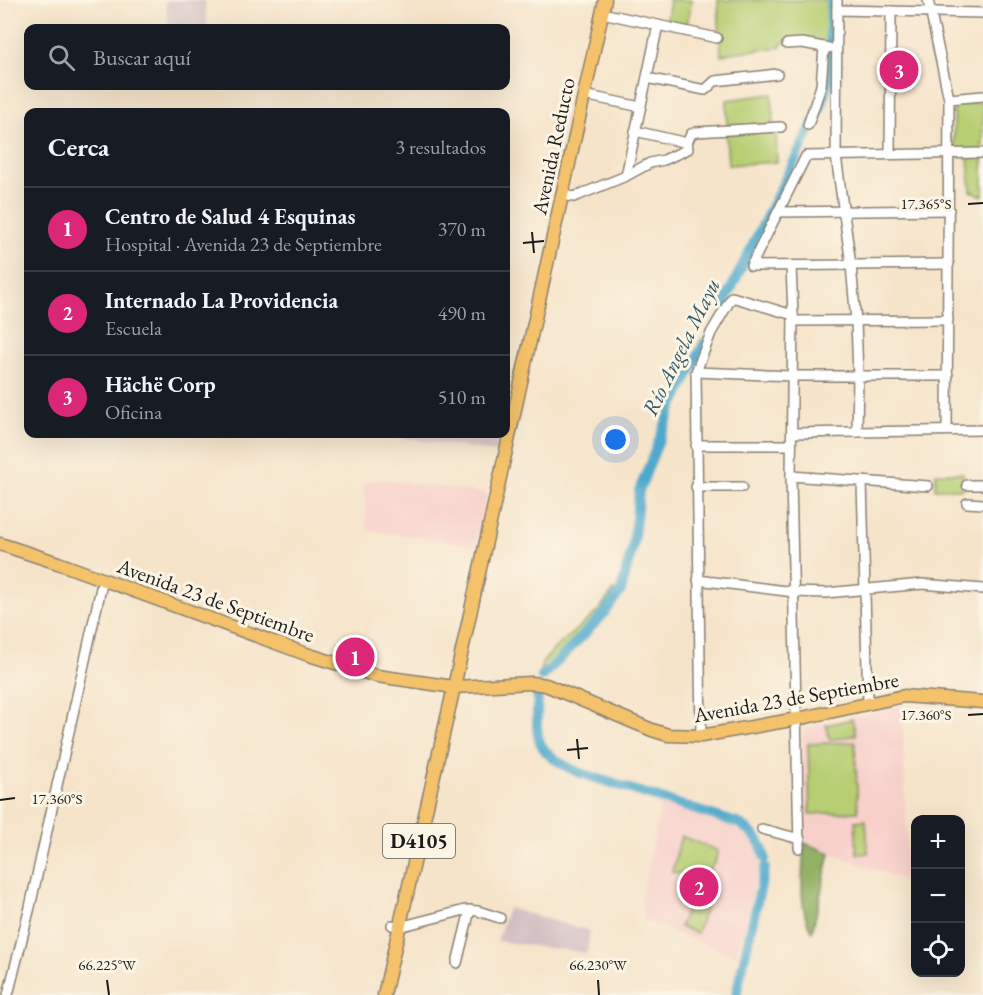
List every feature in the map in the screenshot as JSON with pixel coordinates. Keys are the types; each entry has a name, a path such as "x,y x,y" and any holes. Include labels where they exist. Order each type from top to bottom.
{"main road":[{"name":"Avenida Reducto","path":"510,432 605,0"},
{"name":"Avenida Reducto","path":"454,687 509,438"},
{"name":"Avenida 23 de Septiembre","path":"0,544 376,676 454,687 532,683 546,685 668,735 701,736 798,719 904,696 983,702"},
{"name":"D4105","path":"384,995 396,926 454,687"}],"street":[{"path":"928,0 949,99 947,430"},
{"path":"857,432 856,321 836,156 837,5 891,11 983,13"},
{"path":"890,154 891,11"},
{"path":"602,13 717,38"},
{"path":"626,176 658,25"},
{"path":"787,44 802,43 824,48 837,48"},
{"path":"808,125 821,86 824,48"},
{"path":"647,78 705,90 715,81 777,74"},
{"path":"584,95 641,107"},
{"path":"949,99 983,96"},
{"path":"562,195 574,198 650,163 688,149 687,142 691,134 696,132 781,127"},
{"path":"635,131 687,142"},
{"path":"949,264 751,267 806,156 983,153"},
{"path":"780,212 948,210"},
{"path":"762,829 800,844 791,476 792,266"},
{"path":"701,736 696,372 711,333 732,297 793,318 856,321 948,320"},
{"path":"696,372 792,376 948,376"},
{"path":"792,433 983,430"},
{"path":"696,445 791,445"},
{"path":"791,476 928,486"},
{"path":"862,481 868,704"},
{"path":"967,485 983,485"},
{"path":"696,487 742,487"},
{"path":"967,503 983,504"},
{"path":"8,995 30,907 103,579"},
{"path":"698,580 794,592 826,593 922,584 983,589"},
{"path":"396,926 470,910 500,918"},
{"path":"457,963 470,910"}],"shaded area":[{"path":"165,0 205,0 207,24 168,24"},
{"path":"404,438 499,438 497,452"},
{"path":"376,479 487,493 475,545 367,530 364,484"},
{"path":"902,706 906,881 804,843 802,728"},
{"path":"661,803 745,834 756,846 761,856 737,956 644,921 641,900"},
{"path":"508,908 590,931 587,953 497,941"}],"green space":[{"path":"668,0 692,0 687,25 666,22 670,1"},
{"path":"718,0 835,0 834,45 813,42 781,43 781,47 721,56"},
{"path":"772,94 773,125 727,127 727,100"},
{"path":"983,102 983,150 954,151 954,104"},
{"path":"776,131 777,162 728,165 726,133"},
{"path":"983,156 983,196 971,191 968,158"},
{"path":"936,473 963,473 963,489 935,489"},
{"path":"614,590 602,611 539,678 542,663 556,647 597,612"},
{"path":"852,719 856,735 830,740 826,725"},
{"path":"855,742 858,812 810,814 808,744"},
{"path":"866,820 868,853 857,854 855,821"},
{"path":"681,836 718,851 715,862 703,878 672,872"},
{"path":"804,843 830,853 812,932 807,922 803,900"},
{"path":"689,901 706,907 697,933 680,927"}],"waterway":[{"name":"Río Angela Mayu","path":"830,42 831,0"},
{"name":"Río Angela Mayu","path":"723,305 822,105 829,79 829,54"},
{"name":"Río Angela Mayu","path":"542,677 602,616 621,591 633,545 639,491 671,410 704,343"},
{"name":"Río Angela Mayu","path":"538,688 537,731 544,749 552,757 580,773 740,824 757,838 765,858"},
{"name":"Río Angela Mayu","path":"736,995 765,867"}],"place":[{"name":"Hächë Corp","path":"899,70"},
{"name":"Centro de Salud 4 Esquinas","path":"355,657"},
{"name":"Internado La Providencia","path":"699,887"}]}
